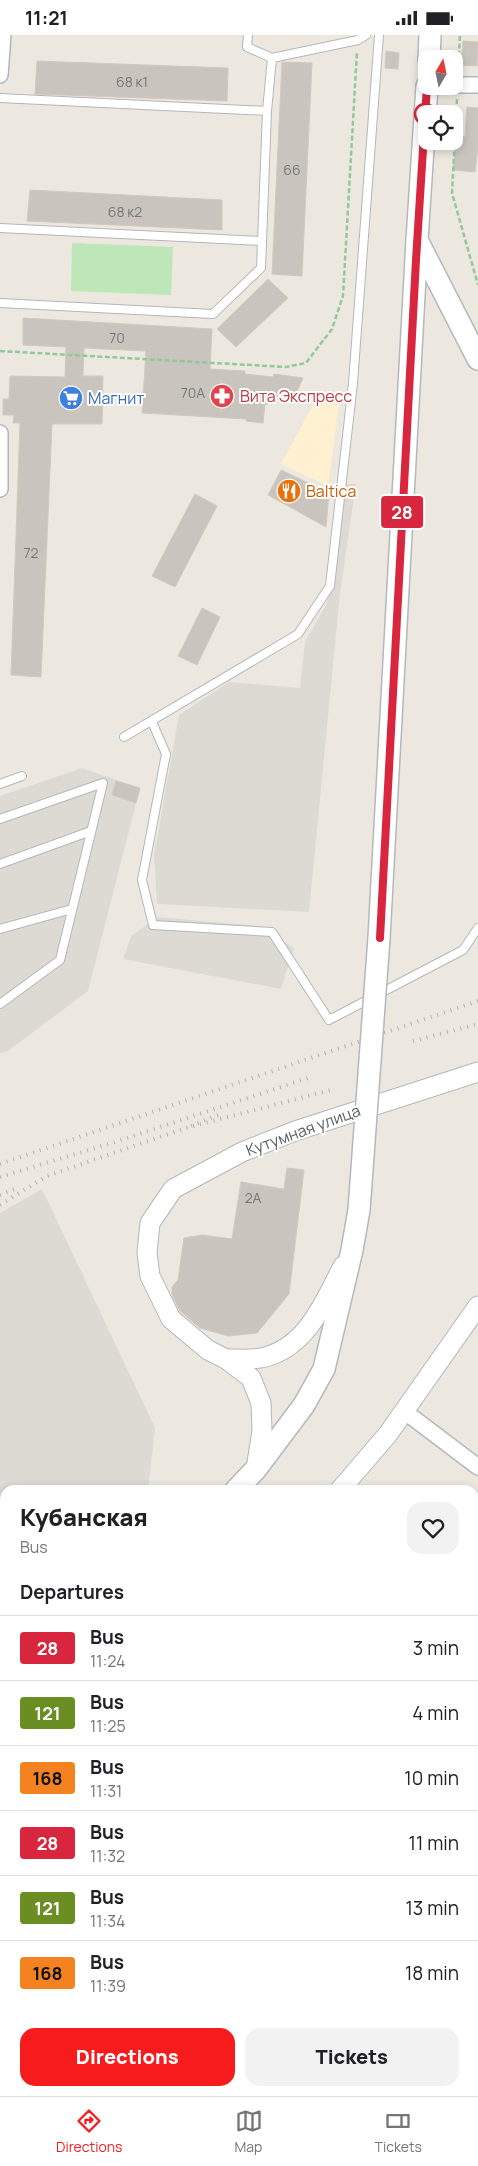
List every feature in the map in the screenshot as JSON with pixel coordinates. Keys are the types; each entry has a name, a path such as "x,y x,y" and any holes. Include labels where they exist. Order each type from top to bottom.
{"main road":[{"path":"429,50 430,35"},
{"path":"241,1485 256,1469 304,1405 324,1369 352,1250 359,1210 380,938 426,95"},
{"path":"417,240 477,356"}],"street":[{"path":"0,75 3,35"},
{"path":"463,85 478,85"},
{"path":"0,433 0,489"},
{"name":"Кутумная улица","path":"226,1359 208,1350 171,1319 150,1276 147,1253 150,1223 173,1189 242,1152 295,1131 478,1072"},
{"path":"226,1359 259,1359 273,1355 291,1345 312,1324 352,1250"},
{"path":"344,1485 388,1434 478,1306"},
{"path":"226,1359 250,1378 261,1403 262,1431 256,1469"},
{"path":"404,1411 478,1467"}],"lane":[{"path":"248,35 247,47 272,58 358,40 366,35"},
{"path":"124,737 298,634 330,586 353,383 379,35"},
{"path":"0,303 213,313 260,268 272,58"},
{"path":"0,98 268,111"},
{"path":"0,228 262,241"},
{"path":"152,722 166,754 142,880 153,925 272,933 329,1020 463,950 478,928"},
{"path":"0,784 22,776"},
{"path":"0,819 103,783 60,960 0,1004"},
{"path":"0,864 91,831"},
{"path":"0,929 72,909"}],"path":[{"path":"459,50 460,35"},
{"path":"456,95 452,193 478,285"}],"shaded area":[{"path":"321,390 340,397 328,486 281,464"},
{"path":"344,484 356,484 340,593 309,912 157,904 154,855 179,715 229,682 300,688 305,642 327,603"},
{"path":"82,768 140,788 88,991 8,1051 0,1053 0,796"},
{"path":"158,917 258,926 294,948 281,989 123,959 131,936"},
{"path":"42,1189 155,1428 149,1485 0,1485 0,1213"}],"green space":[{"path":"72,243 173,247 171,295 71,291"}],"building":[{"path":"463,41 478,42 477,66 463,65"},
{"path":"386,51 399,53 398,69 385,68"},
{"path":"37,61 228,68 227,101 35,94"},
{"path":"282,62 312,63 302,276 272,274"},
{"path":"467,107 478,108 478,147 475,172 453,170 455,150 463,150 463,137 465,137"},
{"path":"30,190 222,200 222,230 27,221"},
{"path":"268,279 288,298 236,347 217,329"},
{"path":"23,318 212,329 210,369 245,371 245,374 273,377 274,374 303,378 293,400 269,397 268,404 265,404 263,423 246,421 246,419 142,413 146,351 84,348 83,376 103,376 102,424 52,424 41,677 11,675 20,423 13,423 14,415 3,415 3,399 9,399 10,376 65,377 66,347 23,345"},
{"path":"281,470 329,493 326,527 268,495"},
{"path":"195,494 217,506 175,587 152,576"},
{"path":"202,608 220,617 197,665 178,656"},
{"path":"116,781 140,788 136,803 112,795"},
{"path":"287,1168 304,1170 289,1294 257,1333 228,1336 200,1328 180,1311 172,1295 172,1287 178,1280 184,1238 202,1235 232,1239 241,1182 284,1189"}],"railway":[{"path":"0,1164 478,1001"},
{"path":"413,1041 478,1024"},
{"path":"0,1177 112,1143 311,1077"},
{"path":"218,1115 186,1128 331,1090"},
{"path":"0,1205 47,1176 186,1128"},
{"path":"0,1195 17,1188"}],"bus line":[{"name":"28","path":"380,938 426,95"}],"place":[{"name":"Вита Экспресс","path":"222,396"},
{"name":"Магнит","path":"71,398"},
{"name":"Baltica","path":"289,491"}]}
